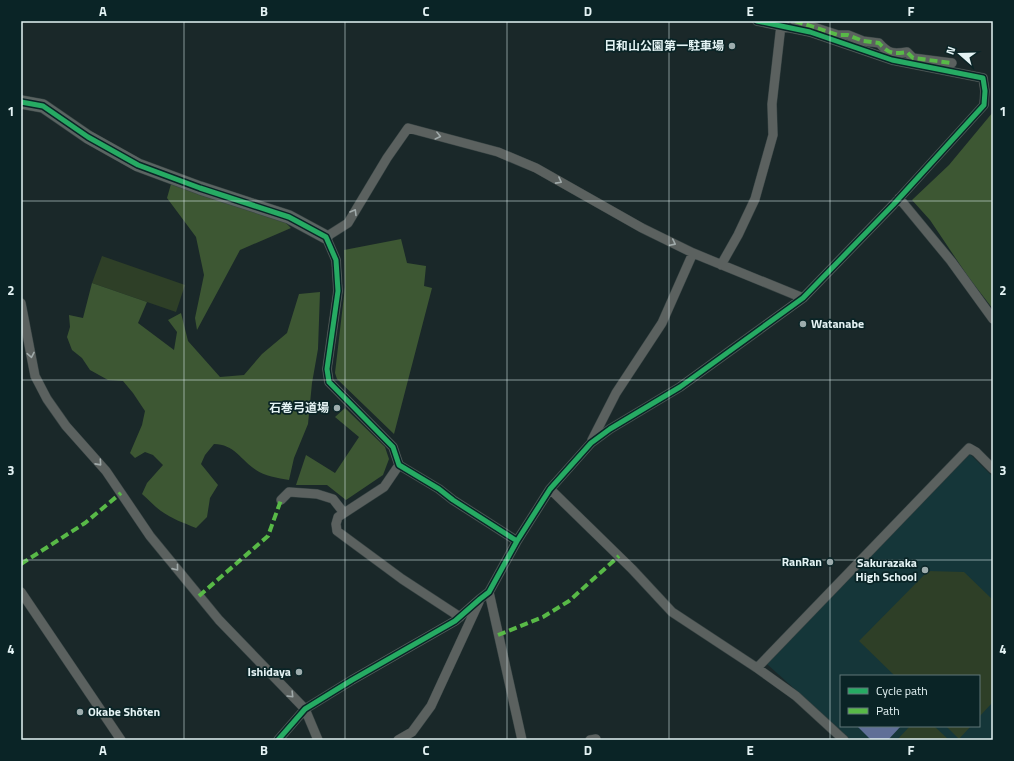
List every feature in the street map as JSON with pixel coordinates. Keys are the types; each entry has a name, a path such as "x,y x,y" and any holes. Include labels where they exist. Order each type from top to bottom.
{"street":[{"path":"278,740 305,709 352,680 455,621 488,592 517,541 550,489 591,443 610,429 680,387 803,298 899,198 984,104 985,91 983,78 892,60 783,23 757,21"},
{"path":"795,21 838,35 848,35 863,41 879,43 886,51 895,54 907,52 913,58 952,63"},
{"path":"721,265 738,235 755,199 773,135 772,104 783,23"},
{"path":"21,102 43,106 88,138 138,165 200,188 289,217 326,237 336,260 338,291 327,369 329,382 393,447 399,465 439,489 453,500 517,541"},
{"path":"326,237 348,223 387,158 408,128 498,152 577,190 642,228 693,253 803,298"},
{"path":"899,198 951,262 993,319"},
{"path":"591,443 616,393 662,323 693,253"},
{"path":"21,303 36,376 47,399 66,426 106,471 150,536 219,620 305,709 318,740"},
{"path":"757,668 969,448 976,452 993,469"},
{"path":"399,465 384,487 338,517 336,524 337,531 402,580 460,617"},
{"path":"550,489 632,569 672,612 757,668 796,696 844,740"},
{"path":"281,500 289,492 317,494 333,499 344,513"},
{"path":"21,592 121,740"},
{"path":"488,592 522,740"},
{"path":"398,740 412,732 431,706 480,599"}],"shaded area":[{"name":"Sakurazaka High School","path":"970,454 993,477 993,736 990,740 851,740 767,664"}],"green space":[{"path":"993,112 993,309 969,278 930,220 912,200 949,165"},
{"path":"171,184 284,221 291,228 240,250 197,330 195,318 204,275 196,237 167,198"},
{"path":"401,239 407,263 426,266 424,286 432,288 394,434 337,379 335,373 345,287 344,250"},
{"path":"102,256 185,285 176,312 92,283"},
{"path":"92,283 147,302 138,323 174,350 177,332 168,320 181,313 188,341 220,377 244,375 262,354 287,333 299,294 320,292 318,349 312,383 308,424 294,458 289,480 263,474 251,466 237,453 227,447 214,444 205,455 201,464 218,485 210,498 207,517 196,528 165,514 156,508 142,494 147,483 163,465 153,455 145,452 135,458 130,453 142,425 145,411 123,381 108,380 90,370 82,358 72,350 67,337 70,327 69,315 83,318"},
{"path":"345,408 385,447 389,459 383,475 346,500 327,485 296,485 306,455 335,473 359,437 335,417"},
{"path":"928,571 964,572 993,600 993,702 980,716 980,675 894,675 859,641"},
{"path":"909,727 935,727 949,740 897,740"},
{"path":"947,727 970,727 959,739"}],"water":[{"path":"858,727 900,727 888,740 871,740"}],"marked path":[{"path":"795,21 838,35 848,35 863,41 879,43 889,51 898,53 907,52 913,58 952,63"},
{"path":"21,564 85,523 121,493"},
{"path":"199,596 268,536 281,500"},
{"path":"498,635 543,617 569,601 619,556"}],"cycle path":[{"path":"278,740 305,709 352,680 455,621 489,592 517,541 550,489 591,443 610,429 680,387 803,298 893,205 984,105 985,91 983,78 892,60 810,32 757,21"},
{"path":"21,102 43,106 88,137 138,165 200,188 289,217 326,237 336,260 338,291 327,369 329,382 393,447 399,465 439,489 453,500 517,541"}],"place":[{"name":"日和山公園第一駐車場","path":"732,46"},
{"name":"Watanabe","path":"803,324"},
{"name":"石巻弓道場","path":"337,408"},
{"name":"RanRan","path":"830,562"},
{"name":"Sakurazaka High School","path":"925,570"},
{"name":"Ishidaya","path":"299,672"},
{"name":"Okabe Shōten","path":"80,712"}]}
